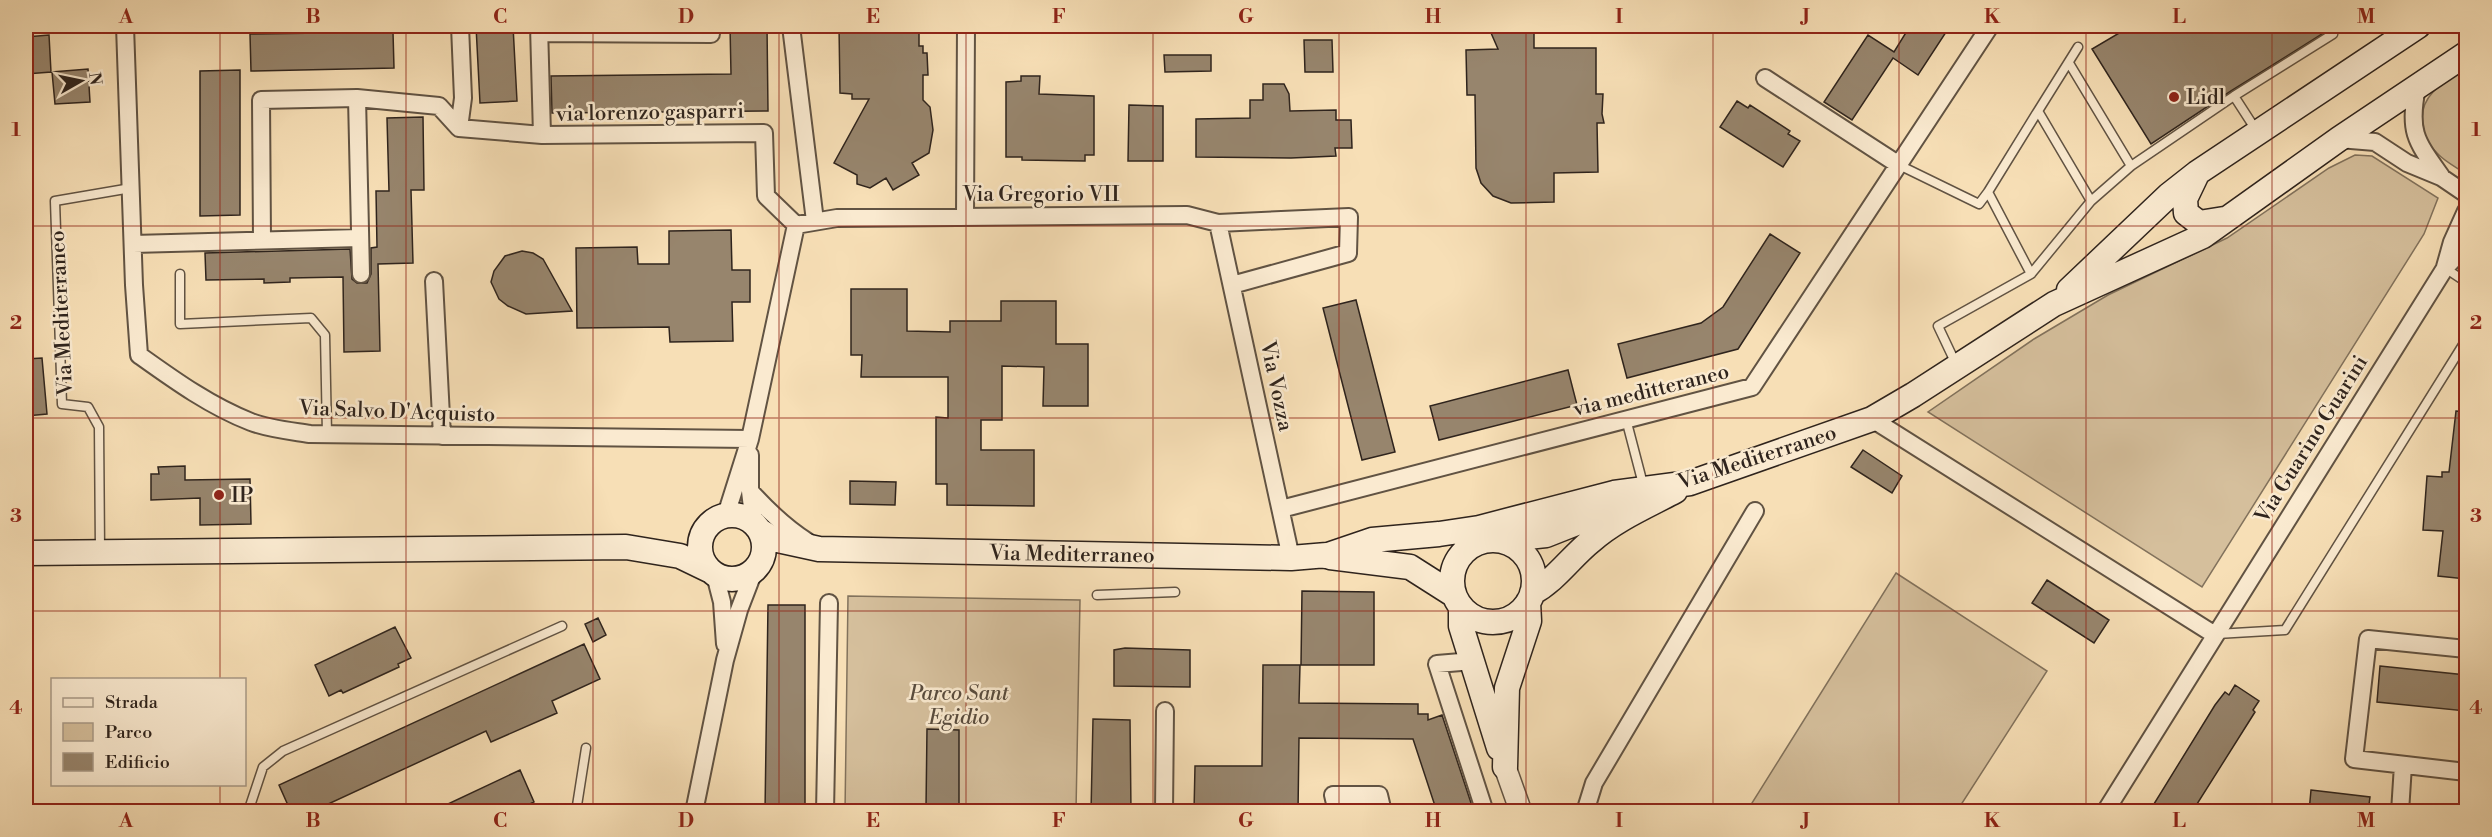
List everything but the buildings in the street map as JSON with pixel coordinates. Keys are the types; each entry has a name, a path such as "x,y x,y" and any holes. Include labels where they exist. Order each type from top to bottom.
{"main road":[{"path":"2054,304 2169,195 2418,26"},
{"path":"2054,304 2202,236 2338,139 2466,54"},
{"path":"2197,174 2185,199 2186,213 2199,223 2224,219"},
{"name":"Via Mediterraneo","path":"1325,556 1372,540 1479,528 1614,494 1690,483 1872,418 2054,304"},
{"path":"1505,767 1461,626 1458,601 1451,582 1458,557 1467,548 1489,539 1546,535 1616,507 1690,483"},
{"path":"1458,601 1471,616 1483,621 1496,622 1509,619 1520,612 1530,598 1547,585 1591,541 1620,520 1690,483"},
{"path":"26,553 626,548 680,556 731,580 739,579 757,568 764,548 757,528 736,515 726,515 717,518 703,532 626,548"},
{"name":"Via Mediterraneo","path":"757,528 773,539 819,549 1291,558 1373,551 1467,548"},
{"path":"703,532 699,548 704,564 712,573"},
{"path":"1500,540 1513,545 1527,560 1534,579 1529,621 1507,688 1505,767"},
{"name":"Via Mediterraneo","path":"757,568 819,549"},
{"name":"Via Mediterraneo","path":"1325,556 1410,567 1458,601"}],"street":[{"name":"Via Salvo D'Acquisto","path":"125,26 139,355 203,398 252,423 310,434 750,439"},
{"path":"459,128 463,98 460,26"},
{"name":"via lorenzo gasparri","path":"542,135 539,29 711,34 711,26"},
{"path":"791,26 815,221"},
{"path":"964,217 966,26"},
{"name":"via meditteraneo","path":"1281,509 1752,387 1990,26"},
{"path":"1765,78 1899,165"},
{"path":"2417,87 2413,109 2417,142 2441,177"},
{"path":"262,240 261,100 357,98 439,106 459,128"},
{"path":"357,98 361,274"},
{"name":"via lorenzo gasparri","path":"459,128 542,135 764,133 766,196 796,225"},
{"path":"2338,139 2374,142 2407,163 2441,177 2466,194"},
{"name":"Via Guarino Guarini","path":"2445,268 2452,242 2466,211"},
{"name":"Via Gregorio VII","path":"796,225 837,218 1187,215 1218,223 1349,217 1348,253 1232,285"},
{"name":"Via Vozza","path":"1218,223 1291,558"},
{"path":"726,515 750,439 796,225"},
{"path":"133,243 360,238"},
{"name":"Via Guarino Guarini","path":"2105,812 2445,268 2466,246"},
{"path":"434,281 442,436"},
{"path":"1872,418 2215,634"},
{"path":"750,439 750,491 757,528"},
{"path":"750,491 789,530 819,549"},
{"path":"1585,812 1594,783 1755,511"},
{"path":"694,812 725,660 739,610 757,568"},
{"path":"712,573 722,602 725,660"},
{"path":"825,812 829,603"},
{"path":"2466,649 2368,639 2354,759 2466,772"},
{"path":"1473,661 1437,664 1485,812"},
{"path":"1164,812 1165,711"},
{"path":"2400,812 2403,765"},
{"path":"1505,767 1521,812"},
{"path":"1337,812 1332,795 1379,795 1383,812"}],"lane":[{"path":"1957,366 1938,326 2031,274 2091,201 2132,165 2234,96 2333,34"},
{"path":"1899,165 1979,204 2078,47"},
{"path":"2069,63 2132,165"},
{"path":"2234,96 2258,133"},
{"path":"2038,111 2091,201"},
{"name":"Via Mediterraneo","path":"100,552 99,427 88,407 62,404 55,201 131,188"},
{"path":"1988,192 2031,274"},
{"path":"2445,268 2466,282"},
{"path":"180,274 180,324 311,318 325,334 327,434"},
{"path":"2215,634 2285,630 2466,340"},
{"path":"1626,419 1644,489"},
{"path":"1096,595 1175,592"},
{"path":"248,812 263,767 283,751 562,626"},
{"path":"576,812 586,748"}],"green space":[{"path":"2466,66 2466,174 2445,160 2433,148 2424,133 2422,116 2427,100 2433,92"},
{"path":"2355,155 2372,156 2438,198 2424,234 2202,587 1928,412 2034,339 2108,295 2227,238 2329,168"},
{"path":"1896,573 2047,671 1957,811 1747,811"},
{"name":"Parco Sant Egidio","path":"848,596 1080,600 1076,811 845,812"}],"place":[{"name":"Lidl","path":"2174,97"},
{"name":"IP","path":"219,495"}]}
